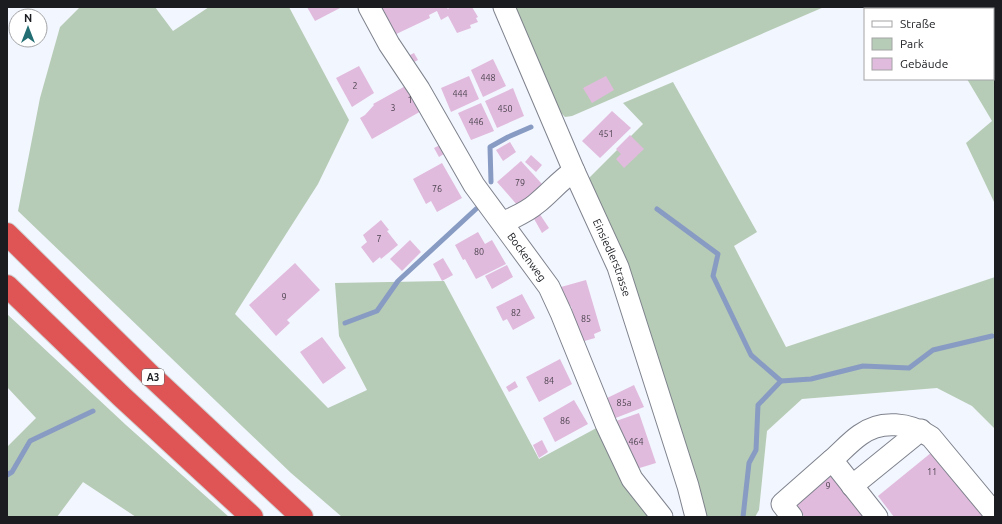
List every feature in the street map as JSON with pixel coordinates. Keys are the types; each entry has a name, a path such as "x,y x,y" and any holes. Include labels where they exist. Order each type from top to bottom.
{"highway":[{"name":"A3","path":"7,234 154,379 302,517"},
{"path":"7,286 121,396 252,517"}],"street":[{"name":"Bockenweg","path":"369,7 389,44 419,89 474,185 549,287 561,312 606,424 632,479 662,517"},
{"name":"Einsiedlerstrasse","path":"504,7 574,171 618,267 688,486 696,517"},
{"path":"503,223 534,206 557,187 567,175 574,171"},
{"path":"792,517 782,504 860,434 874,427 906,425 921,430 931,437 995,514"},
{"path":"852,486 921,430"},
{"path":"832,460 877,517"}],"green space":[{"path":"80,7 155,7 173,31 209,7 289,7 349,120 318,184 235,314 328,408 367,390 339,336 335,283 444,281 539,459 602,425 656,517 342,517 291,473 18,211 40,98 60,27"},
{"path":"513,7 824,7 572,116 565,117 560,112"},
{"path":"995,7 995,204 966,143 992,121 968,80 994,80 994,8 933,8"},
{"path":"673,82 757,232 734,246 786,347 995,277 995,429 972,406 937,388 802,399 767,431 759,510 755,517 696,517 586,181 643,124 623,103"},
{"path":"7,314 126,425 229,517 136,517 83,482 57,517 7,517 7,447 36,418 7,387"}],"building":[{"path":"307,7 342,7 315,21"},
{"path":"376,7 446,7 448,9 450,7 472,7 478,17 476,18 478,22 470,25 471,28 457,33 448,16 441,20 437,11 429,15 430,18 390,37"},
{"path":"880,7 918,8 880,8"},
{"path":"414,53 418,60 410,64 406,57"},
{"path":"493,59 506,86 483,97 471,70"},
{"path":"359,66 374,93 352,107 336,78"},
{"path":"469,76 479,99 451,112 441,88"},
{"path":"606,76 614,90 592,103 583,88"},
{"path":"409,84 423,110 372,139 360,118 365,115 374,105 373,104"},
{"path":"513,88 524,116 497,128 485,101"},
{"path":"481,103 494,131 471,140 458,113"},
{"path":"612,111 631,128 600,158 582,141"},
{"path":"630,135 644,149 624,168 616,159 621,154 616,149"},
{"path":"510,142 516,152 503,161 496,150"},
{"path":"442,144 447,152 439,157 434,148"},
{"path":"531,155 542,165 536,172 525,162"},
{"path":"521,161 542,184 518,206 497,182"},
{"path":"442,163 462,198 437,212 431,201 426,204 413,179"},
{"path":"539,213 549,228 542,233 533,217"},
{"path":"381,220 389,230 387,231 398,245 381,259 380,257 373,263 361,247 367,242 363,235"},
{"path":"478,232 485,244 492,240 506,264 476,279 455,245"},
{"path":"410,240 421,252 402,271 390,259"},
{"path":"443,258 453,275 442,281 433,264"},
{"path":"295,263 320,290 287,320 290,323 276,336 249,305"},
{"path":"507,265 513,277 492,289 485,276"},
{"path":"586,280 601,331 594,334 595,338 581,342 571,306 567,307 561,287"},
{"path":"522,294 535,318 513,330 507,319 503,321 496,307"},
{"path":"322,337 346,368 323,384 300,352"},
{"path":"560,359 572,384 539,402 526,377"},
{"path":"515,381 518,387 509,392 506,387"},
{"path":"634,385 644,407 613,419 603,400"},
{"path":"574,400 588,424 555,442 543,418"},
{"path":"639,413 656,463 633,470 616,421"},
{"path":"542,440 548,452 539,458 533,445"},
{"path":"937,448 991,517 894,517 878,496"},
{"path":"830,469 869,517 805,517 793,502"}],"waterway":[{"path":"491,182 490,147 531,127"},
{"path":"345,323 377,311 398,281 476,209"},
{"path":"657,209 718,254 713,276 751,355 781,381"},
{"path":"743,517 749,463 756,450 758,405 781,381 811,379 863,366 909,368 933,350 992,336"},
{"path":"7,475 12,472 30,441 93,411"}]}
